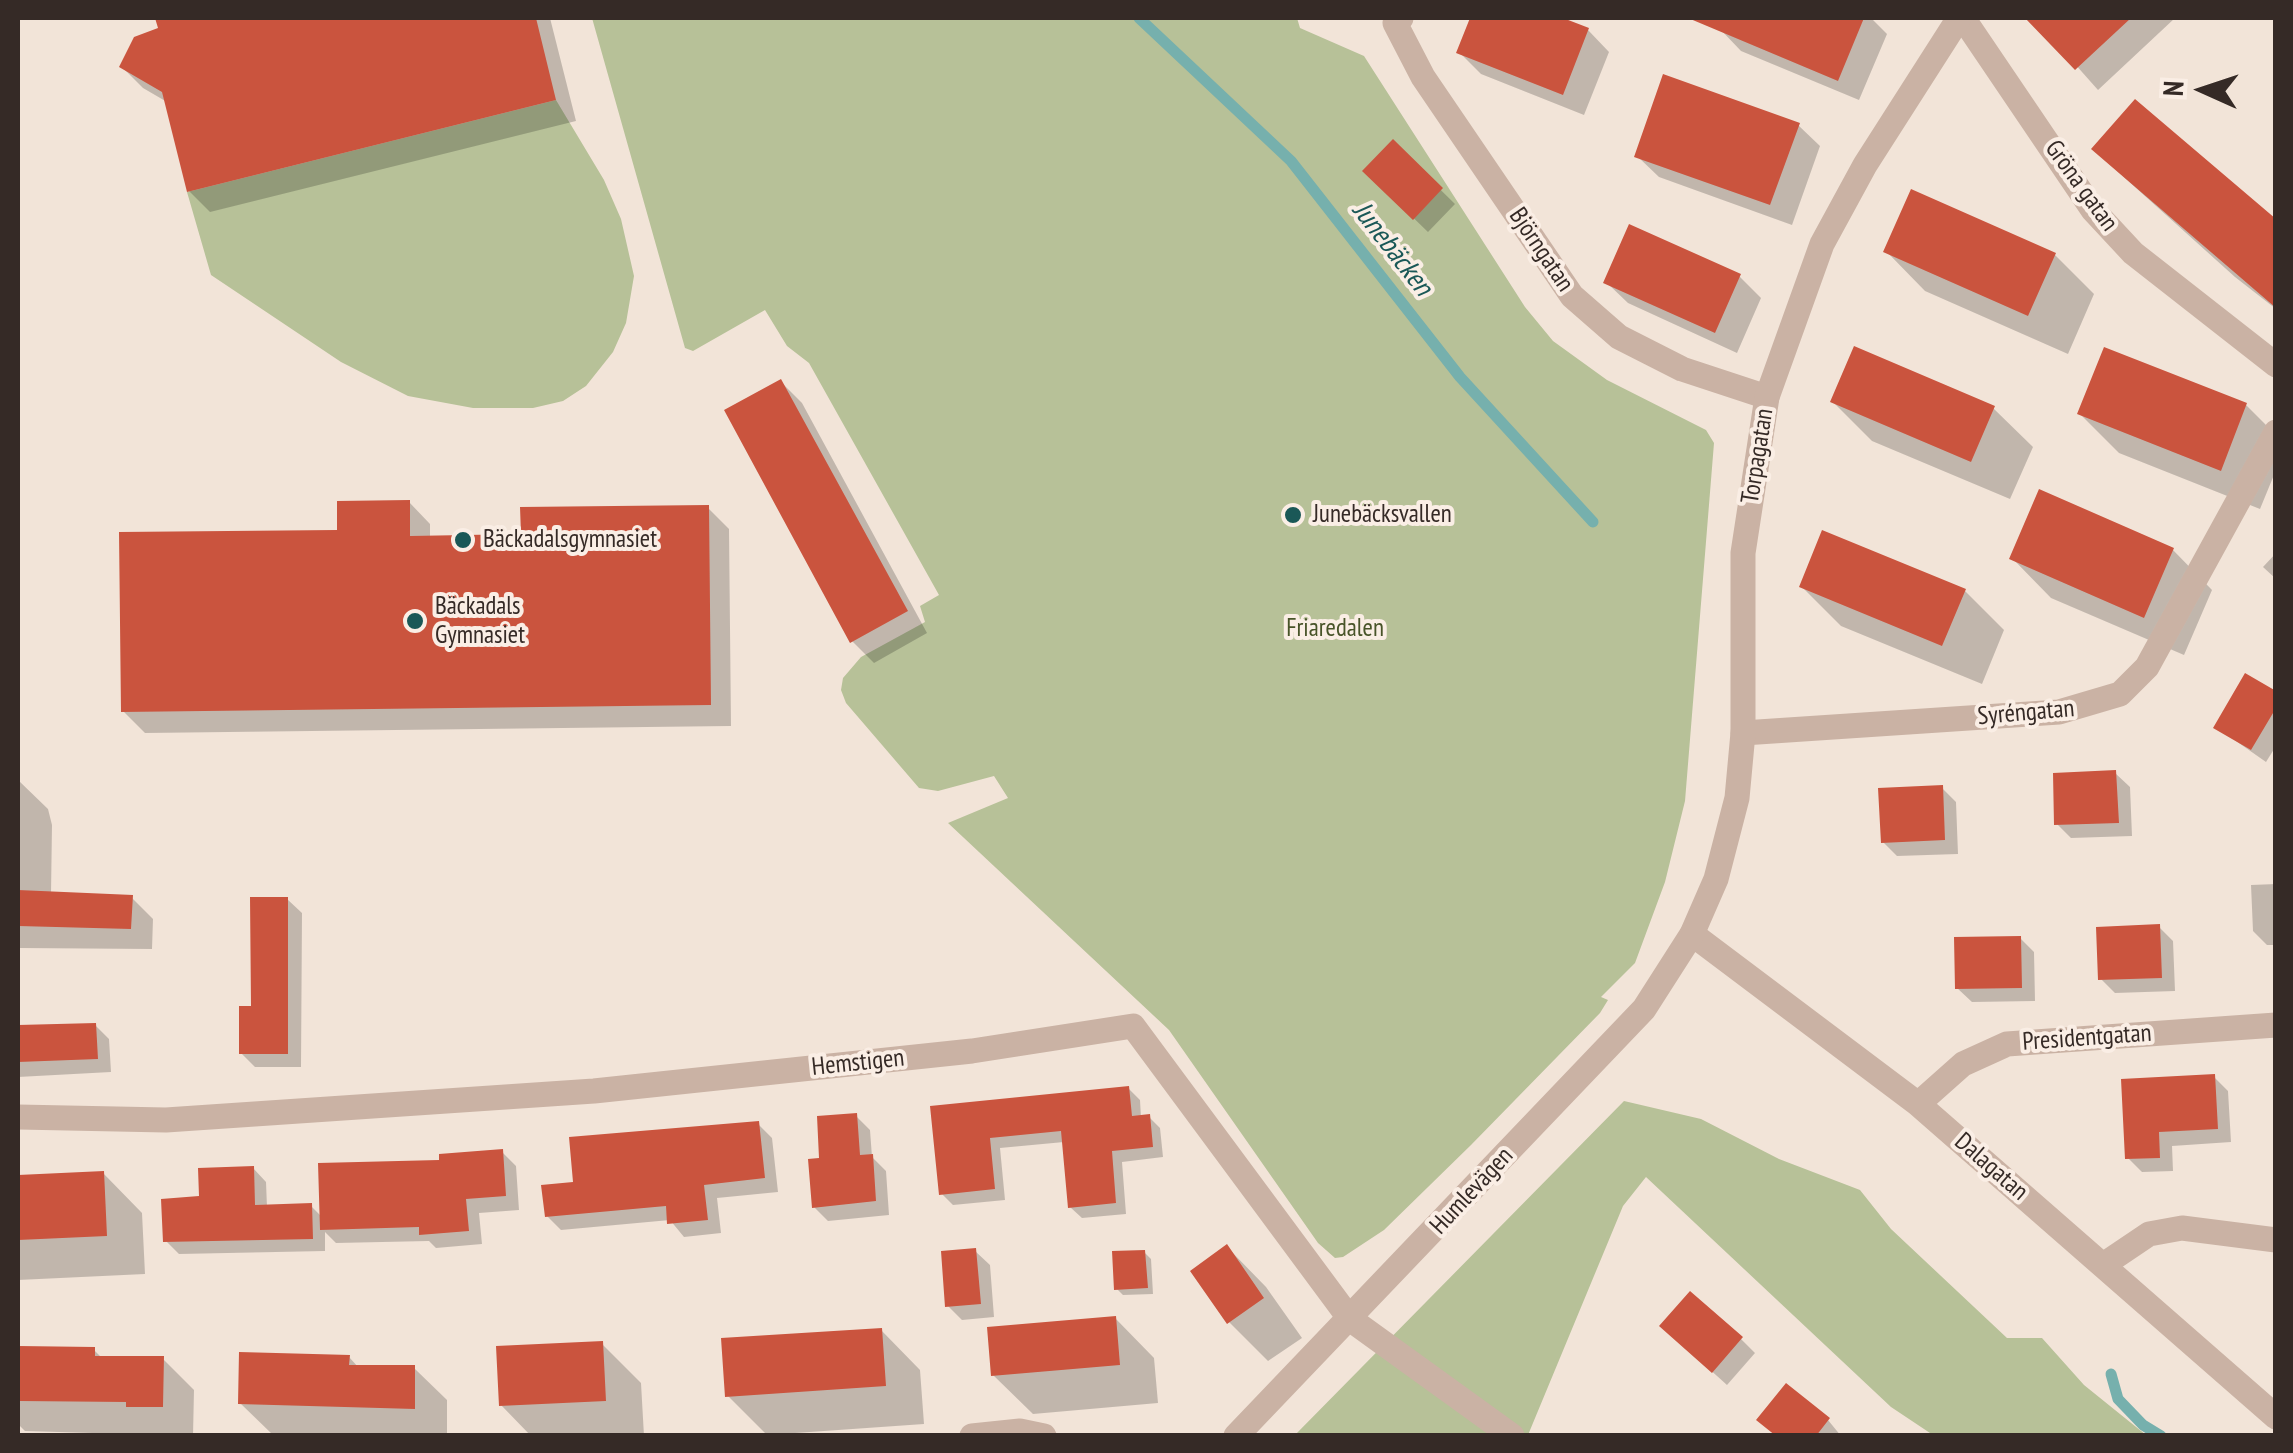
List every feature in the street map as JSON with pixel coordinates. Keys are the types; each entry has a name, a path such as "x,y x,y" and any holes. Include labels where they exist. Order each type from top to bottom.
{"street":[{"name":"Björngatan","path":"1401,18 1395,23 1423,78 1572,296 1618,337 1682,369 1767,398"},
{"name":"Torpagatan","path":"1692,934 1716,880 1738,798 1743,733 1744,553 1767,398 1822,244 1865,165 1961,18"},
{"name":"Gröna gatan","path":"1961,18 2094,210 2134,253 2276,365"},
{"name":"Syréngatan","path":"1743,733 2059,712 2120,694 2147,668 2276,432"},
{"name":"Dalagatan","path":"1692,934 1918,1104 2276,1417"},
{"name":"Humlevägen","path":"1236,1436 1644,1009 1692,934"},
{"name":"Presidentgatan","path":"1918,1104 1963,1064 2007,1044 2276,1025"},
{"name":"Hemstigen","path":"18,1116 166,1120 594,1092 972,1052 1133,1026 1350,1319 1512,1436"},
{"path":"2103,1265 2148,1234 2182,1228 2276,1240"},
{"path":"972,1436 1020,1430 1044,1436"}],"green space":[{"name":"Friaredalen","path":"592,18 1297,18 1300,28 1364,56 1525,307 1553,341 1607,380 1706,430 1714,443 1685,801 1665,882 1635,963 1601,997 1608,1000 1600,1013 1471,1145 1384,1230 1343,1257 1335,1258 1318,1243 1169,1030 948,823 1008,798 994,776 938,791 919,788 846,703 841,690 843,678 861,657 925,622 920,606 939,595 809,363 787,346 765,310 693,351 685,348"},
{"path":"556,100 604,180 621,219 634,276 626,323 613,352 586,386 563,401 533,408 473,408 408,396 341,362 211,275 187,192"},
{"path":"1624,1101 1701,1119 1779,1159 1860,1190 1891,1229 2007,1338 2042,1338 2084,1385 2146,1435 1933,1435 1891,1407 1646,1177 1623,1206 1528,1435 1294,1436"}],"building":[{"path":"155,18 536,18 556,100 187,192 162,92 119,67 134,37 158,28"},
{"path":"1470,18 1563,18 1589,28 1563,95 1456,53"},
{"path":"1688,18 1864,18 1838,81"},
{"path":"2025,18 2131,18 2075,70"},
{"path":"1663,74 1800,123 1770,205 1634,157"},
{"path":"2135,99 2276,219 2276,308 2091,149"},
{"path":"1393,139 1443,188 1413,220 1362,171"},
{"path":"1911,189 2056,253 2028,316 1883,252"},
{"path":"1629,224 1741,274 1715,333 1603,283"},
{"path":"1854,346 1995,406 1971,462 1830,402"},
{"path":"2104,347 2247,403 2221,471 2077,414"},
{"path":"781,379 908,611 850,643 724,410"},
{"path":"2039,489 2174,548 2144,618 2009,559"},
{"name":"Bäckadals Gymnasiet","path":"410,500 410,536 521,534 520,507 709,505 711,705 121,712 119,532 337,530 337,501"},
{"path":"1822,530 1966,589 1942,646 1799,587"},
{"path":"2245,673 2276,691 2276,708 2251,750 2213,728"},
{"path":"2116,770 2119,823 2054,825 2053,773"},
{"path":"1943,785 1945,840 1881,843 1878,788"},
{"path":"18,890 133,895 131,929 18,926"},
{"path":"250,897 288,897 288,1054 239,1054 239,1006 251,1006"},
{"path":"2160,924 2162,978 2098,980 2096,927"},
{"path":"2021,936 2022,988 1955,989 1954,937"},
{"path":"96,1023 98,1059 18,1062 18,1025"},
{"path":"2215,1074 2218,1129 2159,1132 2160,1158 2125,1159 2121,1079"},
{"path":"1129,1086 1132,1116 1150,1114 1153,1147 1112,1151 1116,1203 1068,1208 1061,1131 990,1138 995,1189 939,1195 930,1106"},
{"path":"857,1113 860,1155 873,1154 876,1201 812,1208 808,1159 819,1158 817,1116"},
{"path":"759,1121 765,1178 704,1185 708,1220 667,1224 666,1206 545,1217 541,1185 573,1182 569,1137"},
{"path":"503,1149 506,1196 466,1199 469,1231 419,1235 419,1227 320,1230 318,1163 439,1160 439,1154"},
{"path":"254,1166 255,1205 312,1203 313,1239 163,1242 161,1199 199,1196 198,1168"},
{"path":"104,1171 107,1236 18,1240 18,1175"},
{"path":"1227,1244 1264,1298 1227,1324 1190,1271"},
{"path":"976,1248 981,1304 945,1307 941,1251"},
{"path":"1145,1250 1148,1288 1114,1290 1112,1251"},
{"path":"1690,1291 1743,1337 1712,1373 1659,1326"},
{"path":"1116,1316 1120,1365 991,1376 987,1327"},
{"path":"882,1328 886,1386 725,1397 721,1338"},
{"path":"603,1341 606,1401 499,1406 496,1346"},
{"path":"18,1346 95,1347 95,1356 164,1356 163,1407 126,1407 126,1402 18,1401"},
{"path":"239,1352 350,1355 349,1365 415,1365 415,1409 238,1404"},
{"path":"1786,1383 1830,1418 1816,1436 1776,1436 1756,1420"}],"waterway":[{"name":"Junebäcken","path":"1139,18 1291,161 1460,377 1593,522"},
{"name":"Junebäcken","path":"2111,1374 2118,1399 2143,1425 2161,1436"}],"place":[{"name":"Junebäcksvallen","path":"1293,515"},
{"name":"Bäckadalsgymnasiet","path":"463,540"},
{"name":"Bäckadals Gymnasiet","path":"415,621"}]}
